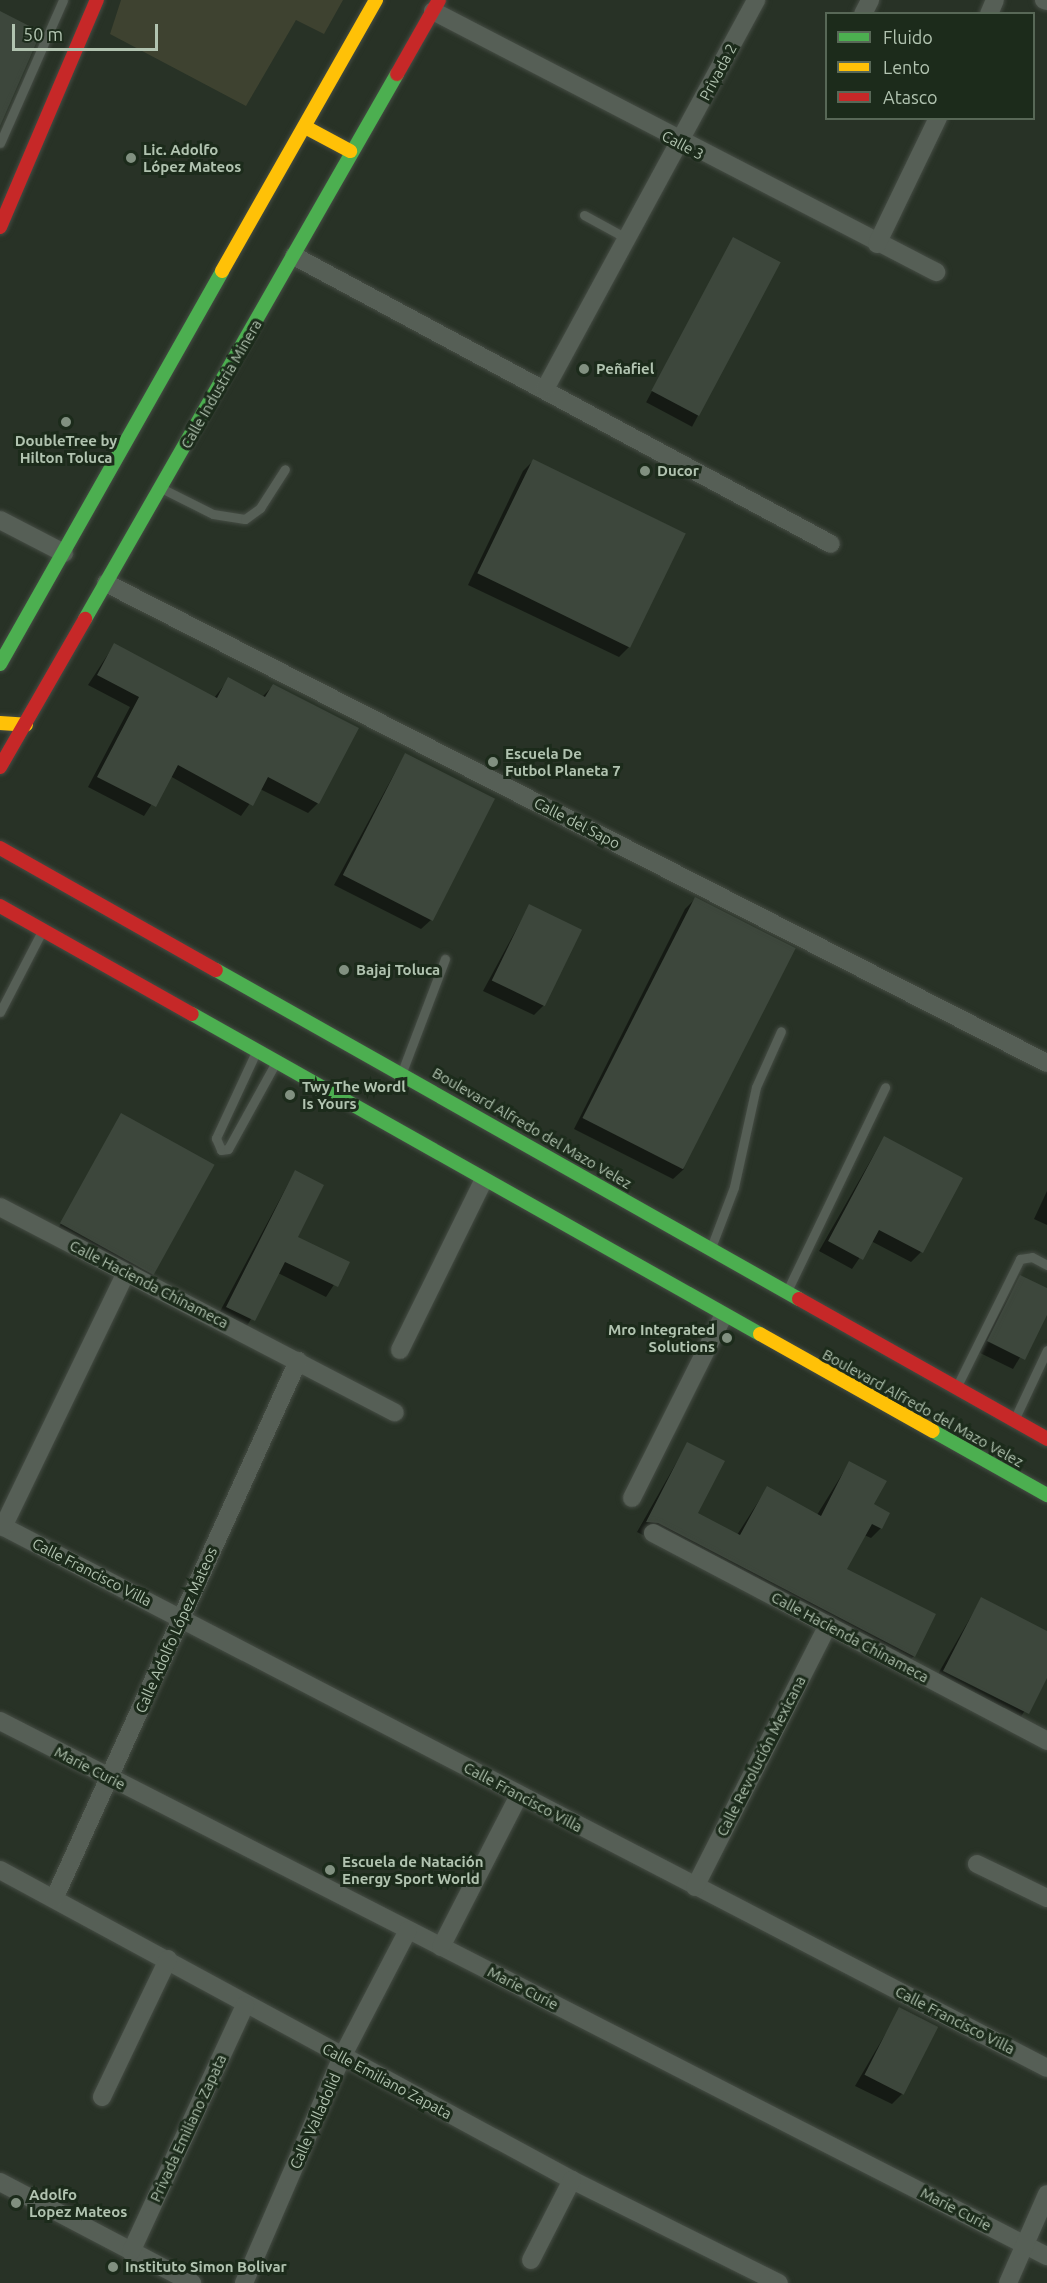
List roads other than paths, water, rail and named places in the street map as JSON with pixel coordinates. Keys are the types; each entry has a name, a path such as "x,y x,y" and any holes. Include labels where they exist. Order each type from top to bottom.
{"main road":[{"path":"1,224 97,0"},
{"path":"0,664 307,128 376,0"},
{"name":"Calle Industria Minera","path":"0,767 294,256 350,151 436,6"},
{"path":"307,128 350,151"},
{"path":"0,723 26,725"},
{"name":"Boulevard Alfredo del Mazo Velez","path":"0,848 402,1072 1047,1439"},
{"name":"Boulevard Alfredo del Mazo Velez","path":"0,906 483,1181 1047,1496"}],"street":[{"name":"Privada 2","path":"545,389 756,0"},
{"name":"Calle 3","path":"436,6 679,143 936,272"},
{"path":"877,244 937,120"},
{"path":"294,256 831,544"},
{"path":"0,520 64,553"},
{"name":"Calle del Sapo","path":"106,583 1047,1063"},
{"path":"400,1350 483,1181"},
{"name":"Calle Hacienda Chinameca","path":"0,1207 395,1413"},
{"path":"2,1526 126,1273"},
{"path":"632,1498 723,1316"},
{"name":"Calle Adolfo López Mateos","path":"54,1899 112,1779 181,1617 298,1361"},
{"name":"Calle Francisco Villa","path":"2,1526 1047,2068"},
{"name":"Calle Hacienda Chinameca","path":"653,1533 1047,1741"},
{"name":"Calle Revolución Mexicana","path":"695,1887 828,1624"},
{"name":"Marie Curie","path":"0,1721 1047,2256"},
{"path":"441,1947 519,1795"},
{"path":"977,1864 1047,1898"},
{"name":"Calle Emiliano Zapata","path":"0,1870 168,1959 245,2005 572,2180 779,2283"},
{"name":"Calle Valladolid","path":"244,2283 342,2057 408,1930"},
{"path":"102,2097 168,1959"},
{"name":"Privada Emiliano Zapata","path":"131,2252 245,2005"},
{"path":"531,2260 572,2180"},
{"path":"0,2182 192,2283"},
{"path":"1008,2283 1047,2194"}],"lane":[{"path":"0,143 63,0"},
{"path":"584,215 626,238"},
{"path":"161,488 213,514 244,519 260,508 285,469"},
{"path":"0,1012 42,930"},
{"path":"402,1072 445,959"},
{"path":"711,1248 734,1187 756,1087 781,1031"},
{"path":"256,1052 216,1138 221,1150 228,1149 276,1062"},
{"path":"787,1291 885,1087"},
{"path":"956,1389 1020,1259 1032,1257 1047,1265"},
{"path":"1014,1421 1047,1350"}],"place":[{"name":"Lic. Adolfo López Mateos","path":"131,158"},
{"name":"Peñafiel","path":"584,369"},
{"name":"DoubleTree by Hilton Toluca","path":"66,422"},
{"name":"Ducor","path":"645,471"},
{"name":"Escuela De Futbol Planeta 7","path":"493,762"},
{"name":"Bajaj Toluca","path":"344,970"},
{"name":"Twy The Wordl Is Yours","path":"290,1095"},
{"name":"Mro Integrated Solutions","path":"727,1338"},
{"name":"Escuela de Natación Energy Sport World","path":"330,1870"},
{"name":"Adolfo Lopez Mateos","path":"16,2203"},
{"name":"Instituto Simon Bolivar","path":"113,2267"}]}
